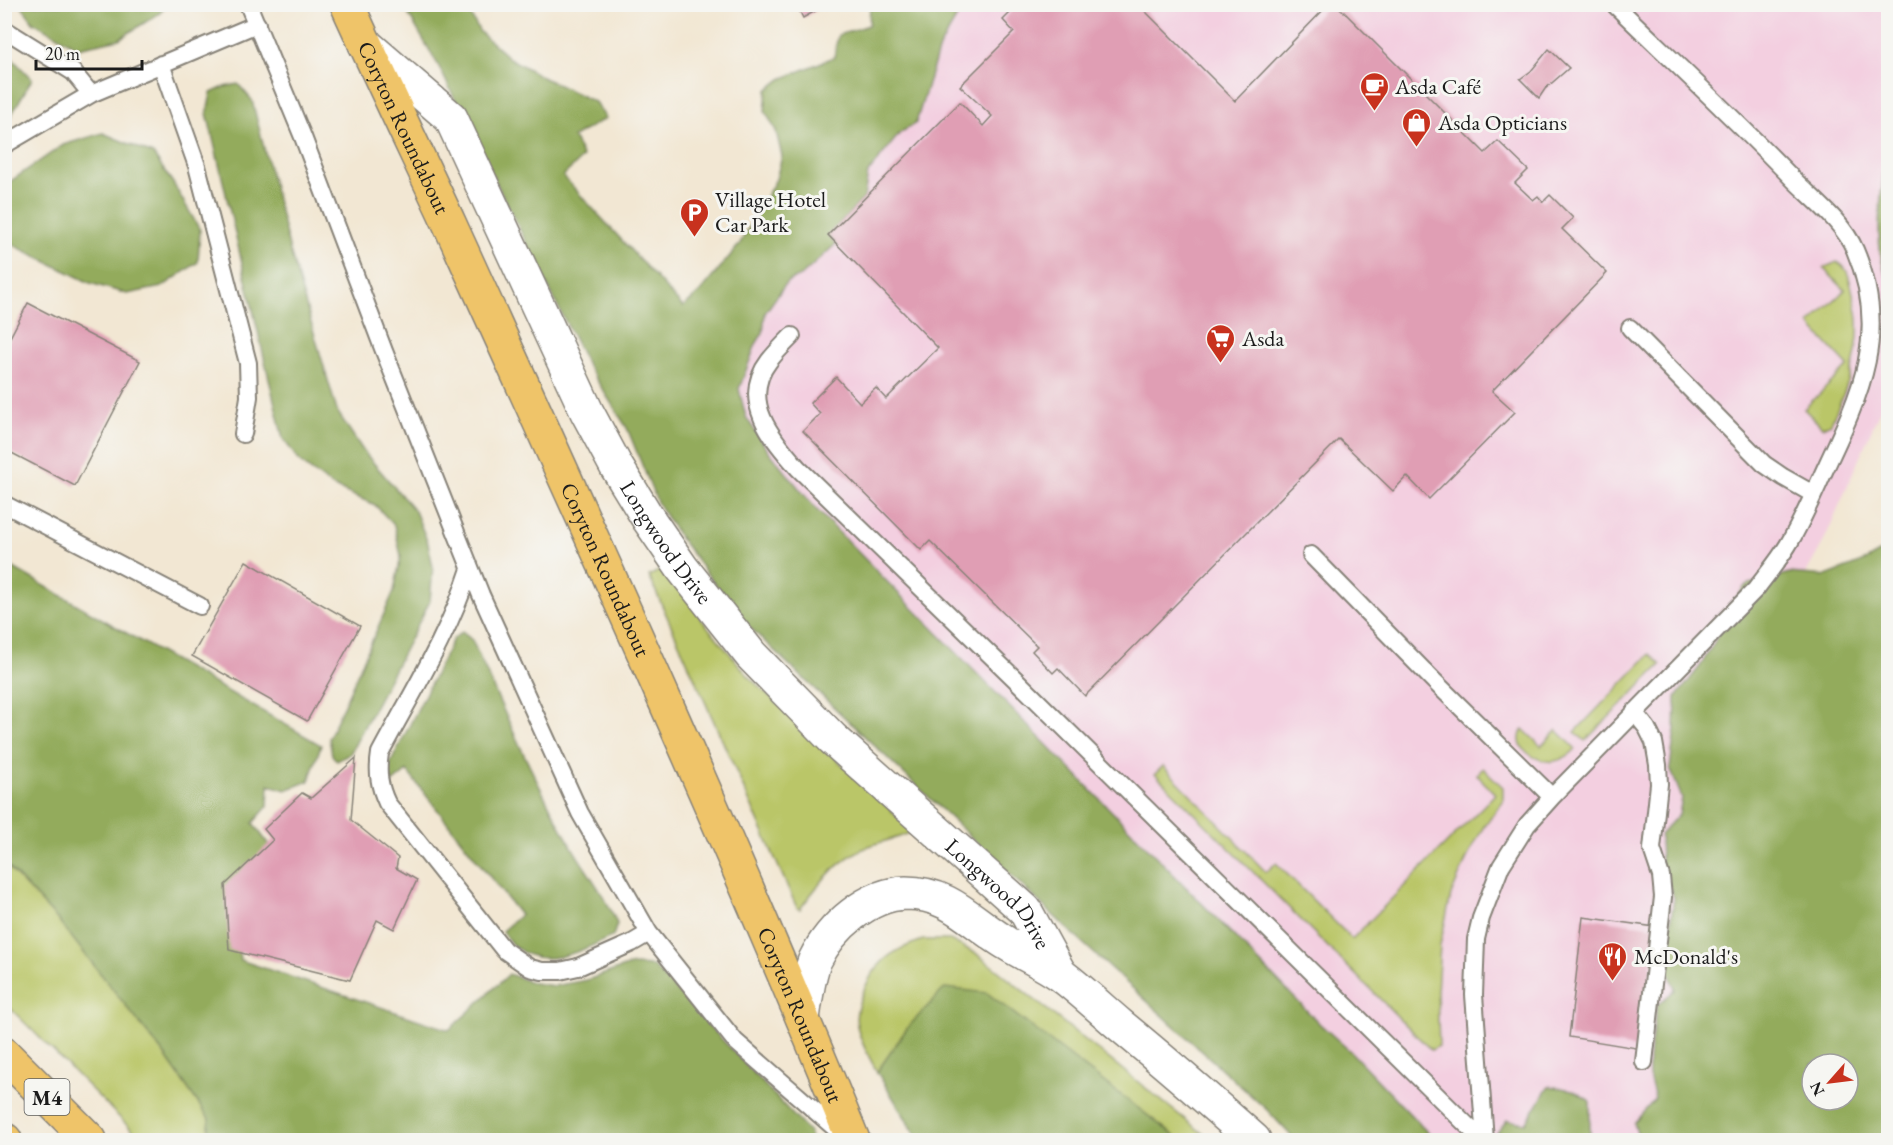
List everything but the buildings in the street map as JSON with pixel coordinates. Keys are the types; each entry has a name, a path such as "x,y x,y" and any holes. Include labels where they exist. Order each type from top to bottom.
{"highway":[{"name":"Coryton Roundabout","path":"347,4 449,223 639,645 803,1018 851,1140"},
{"name":"M4","path":"4,1054 90,1140"}],"street":[{"name":"Longwood Drive","path":"365,44 451,118 587,412 627,484 682,568 751,655 833,739 1025,910 1060,975"},
{"name":"Longwood Drive","path":"803,1018 815,961 837,929 866,905 884,898 906,893 932,897 966,913 1004,942 1060,975 1254,1140"}],"lane":[{"path":"248,4 303,138 470,569 580,813 649,933 735,1041 851,1140"},
{"path":"1484,1140 1474,995 1476,939 1481,918 1501,866 1527,825 1552,797 1756,589 1789,544 1857,402 1872,334 1871,307 1855,249 1844,232 1801,186 1614,4"},
{"path":"4,145 91,94 257,24"},
{"path":"4,29 73,72 91,94"},
{"path":"161,64 197,165 248,363 249,397 243,434"},
{"path":"1630,328 1764,464 1814,494"},
{"path":"792,336 768,363 758,386 759,414 775,443 1484,1140"},
{"path":"4,504 200,606"},
{"path":"1311,555 1552,797"},
{"path":"470,569 459,603 447,629 380,753 378,765 380,788 387,803 504,950 530,968 560,972 578,967 649,933"},
{"path":"1634,712 1647,728 1654,742 1658,765 1659,784 1652,849 1661,876 1663,897 1644,1062"}],"shaded area":[{"path":"939,5 1888,5 1888,391 1824,541 1727,715 1669,1140 1362,1140 671,389"}],"green space":[{"path":"21,5 166,5 160,13 119,39 78,48 33,22"},
{"path":"403,5 465,5 480,32 509,58 544,78 595,102 606,118 573,137 583,157 563,176 683,307 700,292 739,245 776,179 782,156 776,131 765,111 767,90 781,79 834,57 838,35 869,25 870,5 964,5 939,48 916,123 900,133 868,173 864,198 828,235 836,244 802,275 787,282 765,313 763,333 756,344 739,389 746,417 767,449 816,509 1320,1024 1350,1051 1429,1134 1431,1140 1295,1140 1268,1111 1075,936 742,620 680,538 658,504 627,428 587,365 437,63"},
{"path":"5,51 32,79 5,124"},
{"path":"238,84 252,100 290,251 337,411 364,452 415,511 428,543 433,567 430,601 350,754 337,761 332,755 329,738 394,591 401,556 394,525 375,505 332,486 301,463 283,439 207,113 211,93"},
{"path":"103,133 153,154 200,230 198,262 162,287 127,294 90,283 7,242 5,238 5,185 63,145"},
{"path":"1888,136 1888,279 1880,248 1881,193"},
{"path":"1837,262 1844,267 1849,277 1857,313 1857,348 1842,399 1831,423 1822,427 1804,409 1848,366 1809,324 1845,290 1823,268"},
{"path":"1888,548 1888,1140 1639,1140 1634,1123 1655,1099 1649,1076 1649,1055 1657,1005 1675,990 1665,961 1674,898 1661,865 1660,835 1679,814 1682,798 1670,768 1676,697 1701,665 1716,639 1730,606 1746,585 1789,573 1826,576 1867,560"},
{"path":"5,563 321,745 309,781 286,790 269,785 268,806 253,823 272,849 232,888 240,960 449,1030 509,974 534,983 554,986 587,980 630,965 653,966 809,1132 812,1140 207,1140 210,1120 164,1054 59,921 5,863"},
{"path":"666,567 702,620 751,679 911,829 909,833 869,846 848,858 822,881 800,909 797,908 649,576"},
{"path":"462,632 472,640 544,795 617,924 613,936 576,952 551,958 538,957 526,954 512,944 502,931 520,915 407,771 392,783 388,768 453,639"},
{"path":"1650,654 1661,665 1585,741 1575,732"},
{"path":"1523,729 1541,746 1557,730 1576,749 1555,761 1541,760 1523,748 1520,736"},
{"path":"1163,766 1266,872 1276,863 1352,939 1495,794 1477,775 1483,768 1503,787 1503,801 1483,828 1451,895 1440,945 1437,992 1439,1046 1431,1050 1155,774"},
{"path":"4,863 59,921 164,1054 210,1120 207,1140 142,1140 5,1003"},
{"path":"923,940 950,940 977,954 1211,1140 1180,1140 1076,1061 908,1027 877,1072 858,1031 856,1018 860,1000 871,975 884,960 901,949"},
{"path":"945,988 987,993 1180,1140 919,1140 877,1072 908,1027"},
{"path":"1549,1086 1573,1090 1590,1101 1590,1140 1491,1140 1507,1120 1526,1123"}],"place":[{"name":"Asda Café","path":"1374,112"},
{"name":"Asda Opticians","path":"1417,148"},
{"name":"Village Hotel Car Park","path":"694,238"},
{"name":"Asda","path":"1221,364"},
{"name":"McDonald's","path":"1613,982"}]}
